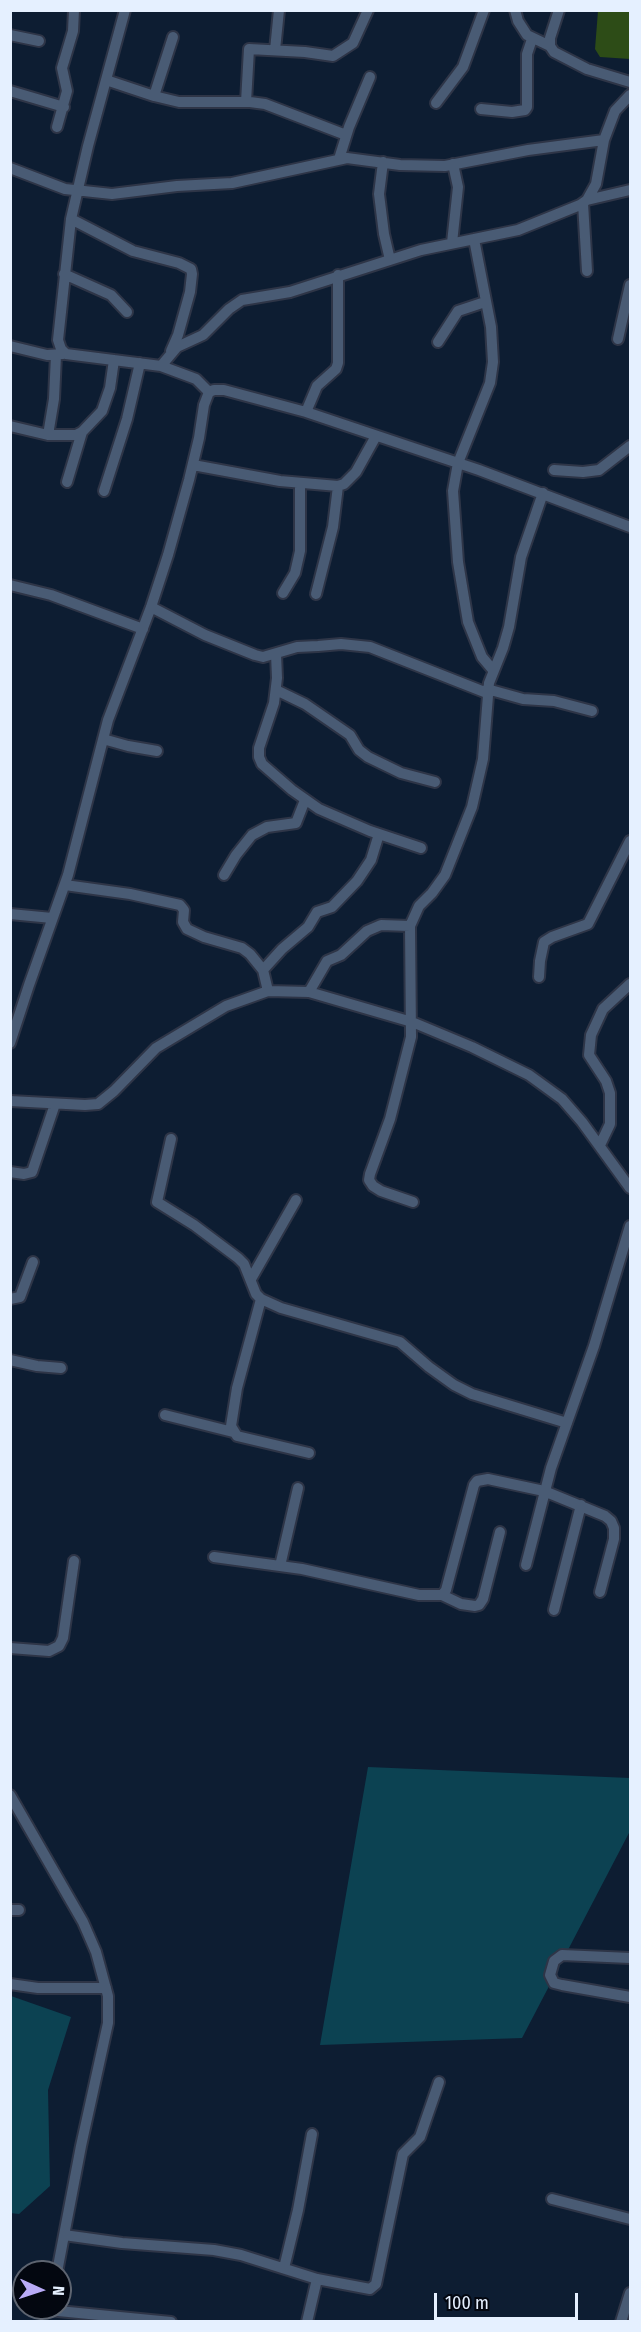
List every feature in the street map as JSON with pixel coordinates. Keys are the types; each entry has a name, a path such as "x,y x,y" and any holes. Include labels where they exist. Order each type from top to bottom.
{"street":[{"path":"57,127 64,107 67,85 62,68 73,31 74,10"},
{"path":"48,435 61,355 58,340 71,219 125,10"},
{"path":"275,50 279,10"},
{"path":"246,102 249,49 333,56 353,43 368,10"},
{"path":"436,103 463,66 484,10"},
{"path":"515,10 522,30 532,39 550,46"},
{"path":"559,10 550,38 550,46 554,52 602,75 630,82"},
{"path":"10,35 39,41"},
{"path":"154,96 173,37"},
{"path":"481,109 512,112 525,110 527,107 527,54 532,39"},
{"path":"339,159 346,135 370,77"},
{"path":"106,80 179,102 265,104 346,135"},
{"path":"10,91 64,107"},
{"path":"587,271 585,202 596,184 604,140 615,111 630,95"},
{"path":"10,168 53,185 78,191 112,194 177,186 232,183 339,159 358,158 419,166 453,164 528,150 604,140"},
{"path":"382,162 379,203 390,260"},
{"path":"452,243 458,187 453,164"},
{"path":"170,353 203,334 242,300 290,292 390,260 535,224 585,202 630,190"},
{"path":"71,219 133,251 179,263 191,269 190,292 178,335 161,366"},
{"path":"474,239 493,340 492,371 458,463 453,491 462,588 474,641 482,657 493,670"},
{"path":"64,274 111,295 127,312"},
{"path":"306,412 317,386 336,369 338,363 338,275"},
{"path":"618,339 630,285"},
{"path":"438,342 458,311 485,302"},
{"path":"10,346 61,355 161,366 196,379 209,392"},
{"path":"67,482 82,432 102,411 110,388 114,360"},
{"path":"104,491 127,419 140,363"},
{"path":"10,1043 65,885 117,693 151,607 193,465 204,405 209,392 224,390 306,412 543,493 630,527"},
{"path":"10,426 48,435 65,436 82,432"},
{"path":"193,465 300,483 338,486 351,480 376,436"},
{"path":"554,470 583,472 599,470 630,446"},
{"path":"283,593 295,573 300,552 300,483"},
{"path":"316,594 333,527 338,486"},
{"path":"413,1202 381,1191 369,1180 398,1091 411,1037 408,945 410,926 419,906 438,886 448,870 472,807 483,759 487,691 509,627 526,539 543,493"},
{"path":"10,585 51,595 143,629"},
{"path":"151,607 205,635 263,657 297,647 341,644 370,647 487,691 523,699 554,701 592,711"},
{"path":"276,654 276,690 259,748 259,757 269,771 305,800 332,816 421,848"},
{"path":"276,690 299,700 350,735 359,750 368,757 401,772 435,782"},
{"path":"103,739 157,751"},
{"path":"224,876 236,855 252,835 267,827 296,823 305,800"},
{"path":"263,970 282,948 308,927 317,912 332,907 357,881 371,860 379,834"},
{"path":"539,977 544,942 588,924 630,841"},
{"path":"65,885 180,904 184,910 183,922 187,929 204,938 242,948 250,954 263,970 268,991"},
{"path":"10,914 52,918"},
{"path":"309,992 327,961 341,955 368,931 381,925 410,926"},
{"path":"600,1145 610,1124 610,1093 606,1081 589,1055 591,1035 603,1009 630,984"},
{"path":"10,1101 85,1105 102,1101 161,1044 226,1006 268,991 309,992 412,1022 507,1064 544,1085 562,1099 600,1145 630,1188"},
{"path":"10,1172 24,1174 32,1172 55,1104"},
{"path":"171,1139 157,1202 194,1225 238,1258 244,1264 256,1294 261,1299 281,1308 400,1342 453,1385 472,1394 567,1423"},
{"path":"251,1279 296,1200"},
{"path":"526,1565 544,1491 594,1346 630,1226"},
{"path":"10,1299 20,1298 33,1262"},
{"path":"233,1432 231,1419 237,1388 261,1299"},
{"path":"10,1360 61,1368"},
{"path":"165,1415 233,1432 243,1438 309,1453"},
{"path":"442,1595 446,1590 474,1485 477,1481 488,1479 544,1491 581,1505 611,1521 614,1528 600,1592"},
{"path":"280,1566 298,1488"},
{"path":"554,1610 581,1505"},
{"path":"214,1557 344,1577 419,1595 442,1595 461,1604 475,1606 479,1605 483,1599 500,1532"},
{"path":"10,1648 49,1651 59,1646 63,1638 74,1561"},
{"path":"10,1795 54,1868 86,1929 98,1960 109,2008 108,2023 59,2260"},
{"path":"630,1958 562,1955 554,1961 550,1975 554,1983 630,1997"},
{"path":"10,1984 38,1988 106,1988"},
{"path":"64,2235 122,2243 214,2250 317,2279 370,2289 376,2284 403,2154 420,2137 439,2082"},
{"path":"284,2268 298,2210 312,2134"},
{"path":"552,2199 630,2219"},
{"path":"307,2322 317,2279"},
{"path":"621,2322 630,2293"},
{"path":"72,2312 171,2322"}],"green space":[{"path":"598,11 630,11 630,59 600,57 595,49"}],"water":[{"path":"368,1767 630,1778 630,1831 522,2038 320,2045"},
{"path":"11,1996 71,2017 48,2090 50,2186 19,2214 10,2213"}]}
